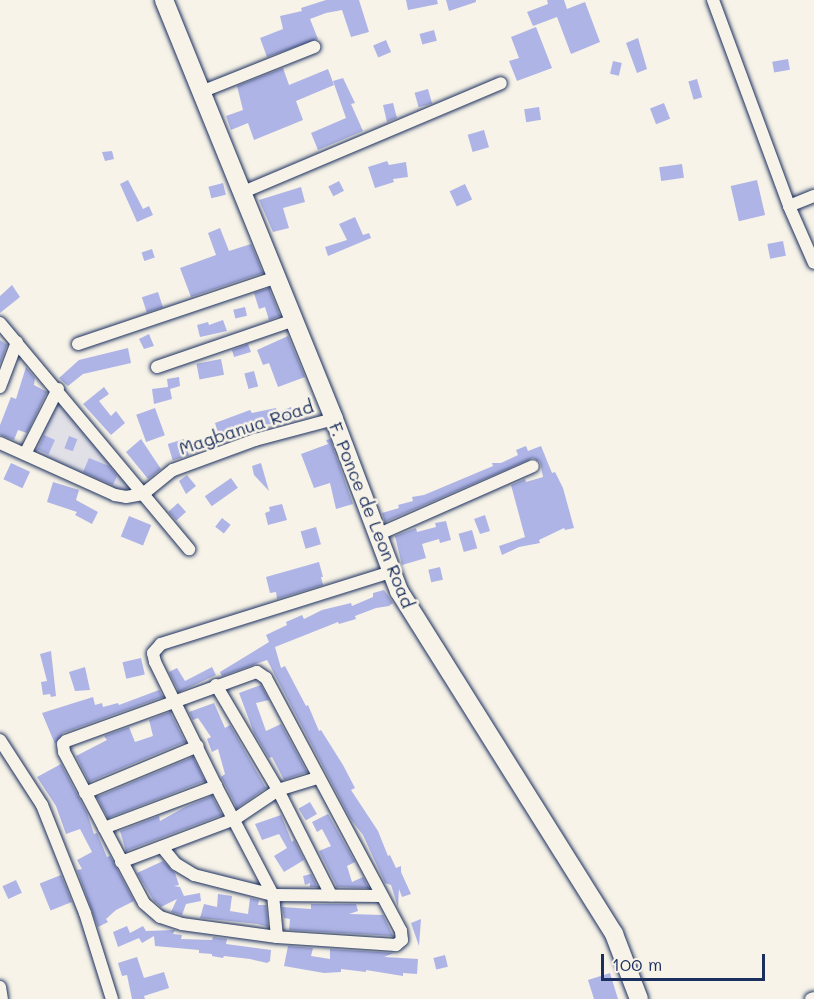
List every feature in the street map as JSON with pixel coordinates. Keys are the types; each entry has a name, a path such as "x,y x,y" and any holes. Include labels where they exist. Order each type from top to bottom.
{"street":[{"name":"F. Ponce de Leon Road","path":"164,0 334,419 379,534 391,572 407,608 614,934 639,999"},
{"path":"713,0 789,206 814,263"},
{"path":"201,92 314,47"},
{"path":"241,193 501,83"},
{"path":"789,206 814,196"},
{"path":"78,344 277,277"},
{"path":"157,367 294,320"},
{"path":"0,323 58,389 189,549"},
{"path":"0,387 17,342"},
{"path":"25,454 58,389"},
{"name":"Magbanua Road","path":"143,494 173,470 255,440 334,419"},
{"path":"0,444 115,495 126,497 143,494"},
{"path":"379,534 533,466"},
{"path":"277,937 273,895 216,786 155,662 153,653 161,644 391,572"},
{"path":"250,673 262,673 403,936 396,945 277,937 182,924 160,917 144,903 64,752 63,744 216,685 250,673"},
{"path":"216,685 278,790 331,895"},
{"path":"0,740 42,805 85,913 112,999"},
{"path":"85,793 198,746"},
{"path":"121,862 235,819 278,790 317,778"},
{"path":"104,828 216,786"},
{"path":"162,847 182,869 194,875 273,895 381,896"},
{"path":"0,987 2,999"}],"shaded area":[{"path":"56,400 131,483 126,490 117,490 30,451"}],"building":[{"path":"326,0 359,0 369,32 351,37 342,10 326,13 310,19 318,39 267,57 260,38 283,29 280,16 302,11 301,8"},
{"path":"406,0 437,0 438,4 408,10"},
{"path":"446,0 476,0 476,2 449,11"},
{"path":"547,0 564,0 567,9 585,2 600,42 571,54 557,17 533,26 527,12 548,4"},
{"path":"536,27 552,68 517,81 509,61 519,58 511,37"},
{"path":"434,30 437,41 422,45 420,34"},
{"path":"638,38 647,69 637,73 626,43"},
{"path":"386,40 391,52 378,57 373,45"},
{"path":"788,59 790,70 774,73 772,62"},
{"path":"613,61 622,63 619,76 610,74"},
{"path":"283,68 289,85 328,69 334,85 296,101 303,120 254,140 248,123 231,130 226,116 243,110 237,86"},
{"path":"343,78 355,103 351,104 363,131 318,150 311,133 346,118 333,81"},
{"path":"697,79 702,97 694,100 688,81"},
{"path":"428,89 432,103 419,107 415,93"},
{"path":"393,103 397,118 387,122 383,105"},
{"path":"664,103 670,119 656,124 650,108"},
{"path":"539,107 541,120 526,122 524,109"},
{"path":"484,130 489,147 473,152 468,135"},
{"path":"112,151 114,159 105,161 102,152"},
{"path":"387,161 389,165 406,162 408,177 393,179 394,182 375,188 368,167"},
{"path":"682,164 684,178 661,181 659,167"},
{"path":"128,180 143,209 149,206 153,215 137,222 120,184"},
{"path":"757,180 765,215 739,221 731,186"},
{"path":"339,181 344,191 333,196 328,186"},
{"path":"223,183 226,195 211,198 208,187"},
{"path":"465,184 472,199 457,207 450,191"},
{"path":"301,187 305,202 283,208 289,228 273,232 259,200"},
{"path":"355,217 363,235 369,233 371,238 328,256 325,247 347,240 339,224"},
{"path":"220,228 229,251 251,244 263,273 191,297 180,268 216,255 208,233"},
{"path":"783,241 786,256 770,259 767,244"},
{"path":"152,249 155,258 144,261 142,252"},
{"path":"12,285 20,297 0,313 0,296"},
{"path":"269,288 280,316 269,320 265,307 259,309 254,293"},
{"path":"158,292 163,307 147,312 142,297"},
{"path":"245,307 247,316 235,318 233,310"},
{"path":"223,320 227,331 200,337 197,325 208,322 209,325"},
{"path":"149,334 154,346 144,349 139,339"},
{"path":"288,336 305,377 278,387 269,363 263,365 257,350"},
{"path":"0,340 7,345 0,364"},
{"path":"248,344 251,352 234,357 232,350"},
{"path":"128,348 131,363 83,374 68,386 59,378 79,360"},
{"path":"221,359 224,375 200,379 196,364"},
{"path":"26,367 35,378 34,385 47,392 27,433 18,430 14,440 0,435 0,425 11,397 16,399"},
{"path":"254,371 258,386 248,389 244,374"},
{"path":"179,377 180,386 170,389 172,399 154,404 152,389 168,387 167,379"},
{"path":"104,387 109,394 99,401 111,416 116,411 125,423 111,435 83,404"},
{"path":"291,407 295,417 284,422 257,426 258,431 245,435 242,429 219,436 215,423 250,410 252,413 276,408 277,413"},
{"path":"155,408 165,435 146,442 136,415"},
{"path":"44,435 55,440 48,454 37,450"},
{"path":"69,436 77,439 73,451 64,448"},
{"path":"216,436 219,444 205,450 202,441"},
{"path":"141,439 161,469 148,479 126,452"},
{"path":"184,439 189,455 173,460 168,444"},
{"path":"330,439 353,504 336,509 330,483 314,488 301,454 328,444 326,440"},
{"path":"526,446 528,451 541,446 552,473 555,472 563,488 574,528 565,530 564,528 539,540 540,543 519,547 502,555 499,546 525,537 511,485 525,479 526,482 543,477 540,462 533,458 385,522 382,513 413,501 412,497 424,495 493,466 492,463 501,463 518,455 516,450"},
{"path":"89,458 109,466 117,476 113,485 83,472"},
{"path":"11,463 30,472 22,488 3,479"},
{"path":"261,463 269,491 254,475 252,466"},
{"path":"187,475 196,486 186,494 179,481"},
{"path":"231,478 238,488 212,506 205,496"},
{"path":"53,482 79,490 76,500 98,512 92,524 75,515 77,512 47,502"},
{"path":"178,503 186,512 176,521 168,512"},
{"path":"282,504 287,520 268,525 265,513 270,511 269,507"},
{"path":"485,515 490,531 480,534 474,519"},
{"path":"129,516 151,525 143,545 121,536"},
{"path":"222,518 231,525 224,533 215,527"},
{"path":"446,521 451,540 440,543 439,539 422,544 426,558 402,565 395,536 416,528 417,532 436,527 435,523"},
{"path":"316,527 321,544 306,549 301,531"},
{"path":"472,530 477,548 464,552 459,534"},
{"path":"319,562 323,585 277,599 276,592 270,593 266,577"},
{"path":"440,567 443,580 431,582 428,570"},
{"path":"384,590 393,603 389,606 376,608 355,616 356,619 339,624 338,622 275,647 281,668 285,666 306,706 308,705 319,731 321,730 343,765 355,788 351,790 378,831 388,856 390,855 396,868 401,866 401,872 411,894 402,897 399,889 398,907 391,885 385,883 363,835 350,818 267,660 222,676 220,672 269,642 266,635 287,625 286,622 302,615 304,619 322,610 351,603 352,606 373,597 373,593"},
{"path":"51,651 56,696 51,697 50,694 43,695 41,682 47,681 40,654"},
{"path":"141,658 145,675 126,679 122,662"},
{"path":"85,667 90,690 75,691 69,672"},
{"path":"212,667 216,675 179,692 169,672 177,668 185,681"},
{"path":"261,685 269,700 256,703 266,731 281,724 307,772 284,780 272,757 269,758 254,733 239,693"},
{"path":"159,690 163,697 63,733 55,744 42,713 93,697 95,705 102,703 103,707 118,703 119,705"},
{"path":"214,703 225,728 230,725 266,788 237,808 221,777 225,774 218,749 212,752 207,739 211,737 198,718 193,720 189,712"},
{"path":"170,712 185,742 89,782 76,756 107,740 104,736 129,727 135,742 153,736 149,720"},
{"path":"193,757 205,781 108,818 97,797"},
{"path":"61,764 87,813 94,834 97,833 107,857 110,856 134,901 116,910 106,919 108,922 98,927 77,870 82,869 77,860 92,852 80,829 66,834 56,806 37,777"},
{"path":"212,796 222,815 126,851 120,831 159,816 160,821"},
{"path":"310,802 317,814 306,821 299,808"},
{"path":"328,814 355,862 347,866 352,882 363,877 369,888 337,887 319,851 331,846 322,829 317,832 312,822"},
{"path":"281,815 292,842 294,840 304,860 284,872 274,856 287,848 279,834 262,840 255,824"},
{"path":"163,861 175,873 179,885 174,886 180,887 184,896 200,893 201,901 186,904 182,915 171,912 177,899 161,907 154,901 137,873"},
{"path":"311,874 317,887 310,887 310,883 305,885 303,876"},
{"path":"61,875 72,902 51,911 40,884"},
{"path":"16,880 22,893 8,899 2,886"},
{"path":"218,894 232,896 230,911 248,914 250,898 259,900 258,905 266,905 268,927 200,918 204,904 217,907"},
{"path":"311,904 356,904 358,911 349,914 383,915 393,936 289,930 290,919 284,918 282,907 311,909"},
{"path":"421,919 419,946 411,923"},
{"path":"127,926 130,933 143,926 146,931 175,930 173,934 182,935 181,939 212,940 213,937 227,939 226,944 271,950 270,961 267,963 224,956 223,958 199,953 199,950 155,946 154,936 142,943 139,938 118,947 113,932"},
{"path":"288,946 313,948 311,956 330,959 330,949 394,953 384,957 418,959 417,974 403,973 403,976 366,970 366,972 341,969 341,972 324,973 284,966"},
{"path":"445,955 448,967 436,970 433,958"},
{"path":"137,957 144,978 164,972 169,988 144,996 145,999 132,999 127,975 122,976 118,963"},
{"path":"610,973 618,999 594,999 588,980"}]}
